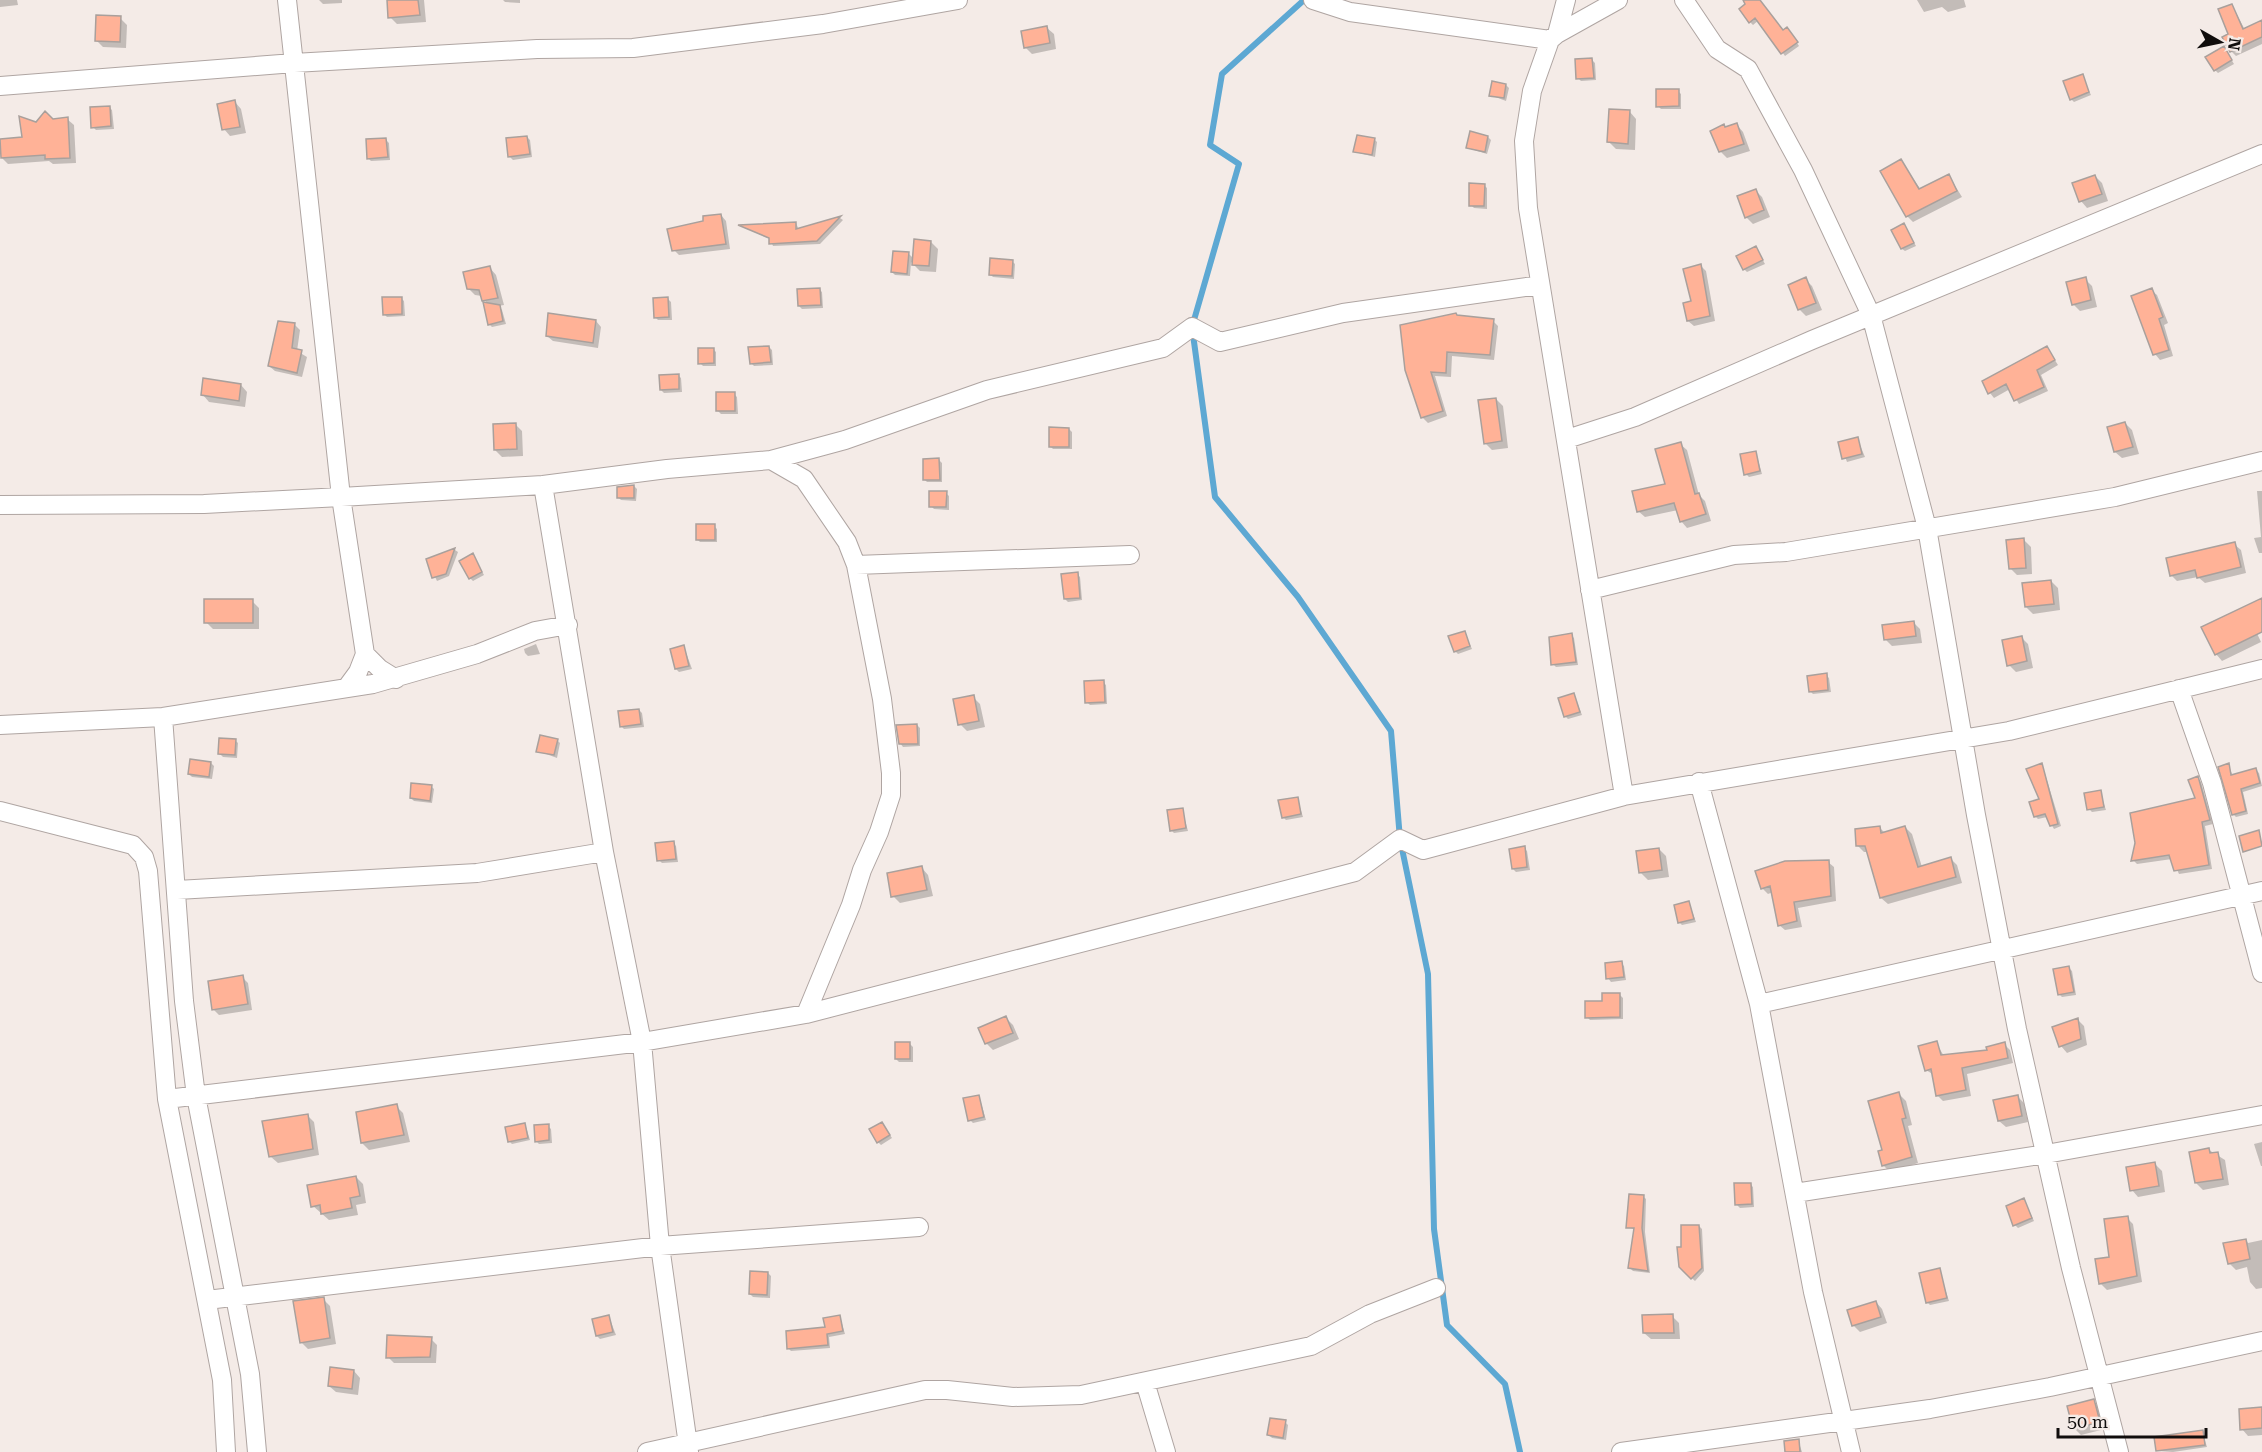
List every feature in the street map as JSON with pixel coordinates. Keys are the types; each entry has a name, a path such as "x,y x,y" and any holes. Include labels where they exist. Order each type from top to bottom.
{"street":[{"path":"287,0 342,497 365,654 358,672 347,687"},
{"path":"0,86 294,63 537,49 633,48 823,24 958,0"},
{"path":"1313,0 1350,12 1554,37 1618,0"},
{"path":"1566,0 1532,91 1524,141 1528,208 1624,796"},
{"path":"1684,0 1717,49 1748,69 1803,170 1871,315 1927,528 2002,951 2071,1268 2101,1375 2119,1452"},
{"path":"1567,439 1635,417 1871,315 2262,154"},
{"path":"0,505 204,504 342,497 543,485 667,469 771,460 845,440 987,390 1163,348 1192,327 1220,342 1343,313 1540,285"},
{"path":"771,460 804,478 847,542 856,565 882,699 891,795 851,905 806,1014"},
{"path":"1590,590 1734,555 1786,552 2115,497 2262,461"},
{"path":"543,485 604,852 642,1042 660,1246 689,1448"},
{"path":"856,565 1130,555"},
{"path":"0,725 163,717 396,679 477,654 535,631 568,626"},
{"path":"365,654 380,669 396,679"},
{"path":"167,1099 642,1042 806,1014 1355,872 1400,839 1422,850 1624,796 2009,731 2262,669"},
{"path":"2179,689 2212,783 2262,973"},
{"path":"163,717 184,1001 196,1096 250,1374 257,1452"},
{"path":"1699,783 1758,1004 1813,1292 1851,1452"},
{"path":"0,812 133,845 144,857 148,871 167,1099 222,1380 226,1452"},
{"path":"177,890 477,873 604,852"},
{"path":"1758,1004 2262,891"},
{"path":"1795,1193 2046,1154 2262,1115"},
{"path":"207,1300 660,1246 919,1227"},
{"path":"647,1452 689,1448 925,1390 1012,1397 1081,1395 1145,1382 1311,1346 1370,1314 1436,1287"},
{"path":"1621,1452 1930,1409 2262,1341"},
{"path":"1145,1382 1167,1452"}],"building":[{"path":"387,0 418,0 420,15 388,18"},
{"path":"1743,0 1760,0 1783,30 1787,27 1798,42 1781,54 1755,18 1749,23 1739,9 1745,4"},
{"path":"2232,4 2243,29 2262,20 2262,37 2230,52 2222,37 2228,34 2218,9"},
{"path":"96,15 121,16 120,42 95,41"},
{"path":"1047,26 1050,43 1024,48 1021,31"},
{"path":"2224,46 2232,60 2214,71 2205,57"},
{"path":"1592,58 1594,78 1576,79 1575,59"},
{"path":"2083,74 2089,92 2070,100 2063,81"},
{"path":"1492,81 1506,84 1504,98 1489,96"},
{"path":"1656,89 1679,89 1679,106 1656,107"},
{"path":"235,100 240,127 222,130 217,104"},
{"path":"110,106 111,126 91,128 90,107"},
{"path":"1609,109 1630,110 1628,144 1607,142"},
{"path":"45,111 53,119 68,117 70,158 45,159 45,155 1,158 0,139 22,137 19,116 36,122"},
{"path":"1737,123 1744,144 1719,152 1710,131 1724,124 1725,127"},
{"path":"1470,131 1488,136 1485,152 1466,148"},
{"path":"1357,135 1375,138 1372,155 1353,152"},
{"path":"527,136 530,154 508,157 506,138"},
{"path":"386,138 388,157 367,159 366,139"},
{"path":"1901,159 1919,189 1949,174 1957,191 1906,217 1880,171"},
{"path":"2095,175 2102,194 2079,202 2072,183"},
{"path":"1469,183 1485,184 1484,206 1469,206"},
{"path":"1756,189 1764,210 1745,218 1737,196"},
{"path":"721,214 726,244 672,251 667,229 703,221 703,216"},
{"path":"841,216 817,241 769,244 769,238 738,225 796,222 796,229"},
{"path":"1904,223 1914,243 1901,249 1891,230"},
{"path":"914,239 931,241 929,266 912,265"},
{"path":"1756,246 1763,260 1743,270 1736,256"},
{"path":"893,251 909,252 907,274 891,272"},
{"path":"990,258 1013,260 1012,276 989,275"},
{"path":"1701,264 1710,316 1687,321 1683,303 1691,301 1683,269"},
{"path":"490,266 498,298 482,301 479,290 467,289 463,272"},
{"path":"1806,277 1816,303 1798,310 1788,285"},
{"path":"2086,277 2091,300 2072,305 2066,282"},
{"path":"820,288 821,305 798,306 797,289"},
{"path":"2152,288 2163,317 2159,319 2169,350 2153,355 2131,296"},
{"path":"382,297 402,297 402,314 383,315"},
{"path":"668,297 669,317 654,318 653,298"},
{"path":"483,302 500,305 503,321 488,325"},
{"path":"548,313 596,320 593,343 546,336"},
{"path":"1456,313 1457,315 1494,319 1490,355 1447,352 1446,373 1431,372 1443,411 1421,418 1405,370 1400,325"},
{"path":"278,321 295,323 292,348 302,350 297,373 268,366"},
{"path":"769,346 771,362 750,364 748,347"},
{"path":"2047,346 2055,360 2037,370 2044,387 2014,401 2006,384 1988,394 1982,381"},
{"path":"698,348 714,348 714,363 698,364"},
{"path":"679,374 679,389 660,390 659,375"},
{"path":"203,378 241,384 239,401 201,395"},
{"path":"716,392 735,392 735,411 716,411"},
{"path":"1496,398 1502,441 1484,444 1478,400"},
{"path":"2125,422 2133,447 2114,452 2107,427"},
{"path":"516,423 517,449 494,450 493,424"},
{"path":"1049,427 1069,428 1069,447 1049,447"},
{"path":"1858,437 1862,454 1842,459 1838,442"},
{"path":"1681,442 1695,494 1699,493 1706,514 1680,522 1674,503 1637,512 1632,491 1665,484 1655,449"},
{"path":"1756,451 1760,471 1744,475 1740,454"},
{"path":"939,458 940,480 923,480 923,459"},
{"path":"634,485 634,498 617,498 617,487"},
{"path":"929,491 947,491 946,507 929,507"},
{"path":"696,524 715,524 715,540 696,540"},
{"path":"2024,538 2026,568 2009,569 2006,540"},
{"path":"2235,542 2241,567 2197,578 2195,570 2170,576 2166,558"},
{"path":"455,548 446,574 432,578 426,559"},
{"path":"473,553 482,572 469,579 459,561"},
{"path":"1078,572 1080,598 1064,599 1061,574"},
{"path":"2051,580 2054,604 2025,607 2022,583"},
{"path":"2262,598 2262,632 2215,655 2201,627"},
{"path":"204,599 253,599 253,623 204,623"},
{"path":"1914,621 1916,636 1884,640 1882,625"},
{"path":"1465,631 1470,646 1454,652 1448,636"},
{"path":"1572,633 1576,662 1551,665 1549,637"},
{"path":"2022,636 2027,661 2007,666 2002,640"},
{"path":"684,645 689,666 675,669 670,649"},
{"path":"1827,673 1828,690 1809,692 1807,676"},
{"path":"1104,680 1105,702 1085,703 1084,681"},
{"path":"1574,693 1580,712 1564,717 1558,698"},
{"path":"974,695 979,721 958,725 953,699"},
{"path":"639,709 641,724 620,727 618,711"},
{"path":"917,724 918,744 899,744 896,725"},
{"path":"540,735 558,739 554,755 536,752"},
{"path":"219,738 236,739 235,755 218,754"},
{"path":"190,759 211,762 209,777 188,774"},
{"path":"2042,763 2058,824 2050,826 2045,814 2034,817 2029,802 2039,799 2026,769"},
{"path":"2229,763 2231,775 2256,768 2260,783 2241,789 2246,811 2232,815 2218,767"},
{"path":"2198,776 2210,820 2202,822 2209,865 2174,871 2169,855 2131,861 2135,843 2130,813 2195,798 2188,780"},
{"path":"411,783 432,785 430,801 410,798"},
{"path":"2101,790 2104,807 2087,810 2084,793"},
{"path":"1298,797 1301,814 1282,818 1278,800"},
{"path":"1183,808 1186,828 1170,831 1167,810"},
{"path":"1880,826 1881,833 1905,826 1918,867 1951,857 1956,877 1880,898 1865,846 1856,846 1855,829"},
{"path":"2259,830 2262,846 2243,852 2239,836"},
{"path":"674,841 676,859 657,861 655,843"},
{"path":"1525,846 1527,867 1512,869 1509,849"},
{"path":"1659,848 1662,870 1639,873 1636,851"},
{"path":"1829,860 1831,896 1794,902 1797,921 1778,926 1770,886 1761,889 1755,871 1785,861"},
{"path":"922,866 927,890 891,897 887,873"},
{"path":"1689,901 1694,919 1678,923 1674,905"},
{"path":"1622,961 1624,977 1606,979 1605,963"},
{"path":"2069,966 2074,992 2058,995 2053,969"},
{"path":"243,975 248,1004 212,1010 208,981"},
{"path":"1602,993 1620,993 1620,1017 1585,1018 1585,1001 1602,1001"},
{"path":"1006,1016 1013,1033 985,1044 978,1028"},
{"path":"2078,1018 2081,1039 2059,1047 2052,1027"},
{"path":"1937,1041 1941,1055 1987,1050 1986,1047 2005,1042 2008,1058 1962,1068 1966,1090 1936,1096 1931,1069 1925,1071 1918,1046"},
{"path":"895,1042 910,1042 910,1059 895,1059"},
{"path":"1899,1092 1906,1118 1902,1119 1912,1157 1882,1166 1878,1151 1882,1150 1868,1101"},
{"path":"979,1095 984,1117 968,1121 963,1098"},
{"path":"2018,1095 2022,1116 1998,1121 1993,1100"},
{"path":"397,1104 404,1135 361,1143 356,1112"},
{"path":"308,1114 313,1149 269,1157 262,1121"},
{"path":"882,1122 890,1135 877,1143 869,1129"},
{"path":"525,1123 528,1138 508,1142 505,1127"},
{"path":"549,1124 549,1140 535,1142 534,1125"},
{"path":"2209,1148 2210,1153 2218,1152 2223,1179 2195,1183 2189,1152"},
{"path":"2155,1162 2159,1186 2130,1191 2126,1167"},
{"path":"356,1176 360,1196 350,1198 352,1208 321,1214 320,1205 311,1207 307,1185"},
{"path":"1734,1183 1751,1183 1752,1204 1735,1205"},
{"path":"1629,1194 1644,1195 1642,1228 1648,1271 1628,1268 1634,1228 1626,1228"},
{"path":"2024,1198 2032,1218 2013,1226 2006,1206"},
{"path":"2128,1216 2137,1276 2099,1284 2095,1259 2109,1257 2104,1219"},
{"path":"1681,1225 1699,1225 1702,1268 1691,1279 1679,1267 1677,1247 1681,1247"},
{"path":"2246,1239 2250,1259 2228,1264 2223,1243"},
{"path":"1940,1268 1947,1298 1926,1303 1919,1273"},
{"path":"750,1271 768,1272 767,1295 749,1294"},
{"path":"324,1297 330,1338 300,1343 293,1301"},
{"path":"1876,1301 1881,1317 1852,1326 1847,1310"},
{"path":"1673,1314 1674,1333 1643,1333 1642,1315"},
{"path":"609,1315 613,1332 596,1336 592,1319"},
{"path":"840,1315 843,1331 827,1334 828,1345 787,1349 786,1331 825,1327 823,1318"},
{"path":"387,1335 432,1337 430,1357 386,1358"},
{"path":"330,1367 354,1370 352,1389 328,1386"},
{"path":"2094,1399 2100,1422 2073,1429 2067,1406"},
{"path":"2262,1407 2262,1428 2240,1430 2239,1409"},
{"path":"1270,1418 1286,1420 1283,1438 1267,1435"},
{"path":"2203,1430 2205,1445 2156,1451 2154,1437"},
{"path":"1799,1439 1800,1452 1785,1452 1784,1441"}],"waterway":[{"path":"1304,0 1222,74 1210,145 1239,164 1192,327 1215,497 1298,597 1391,731 1400,839 1428,974 1434,1229 1447,1325 1505,1384 1520,1452"}]}
